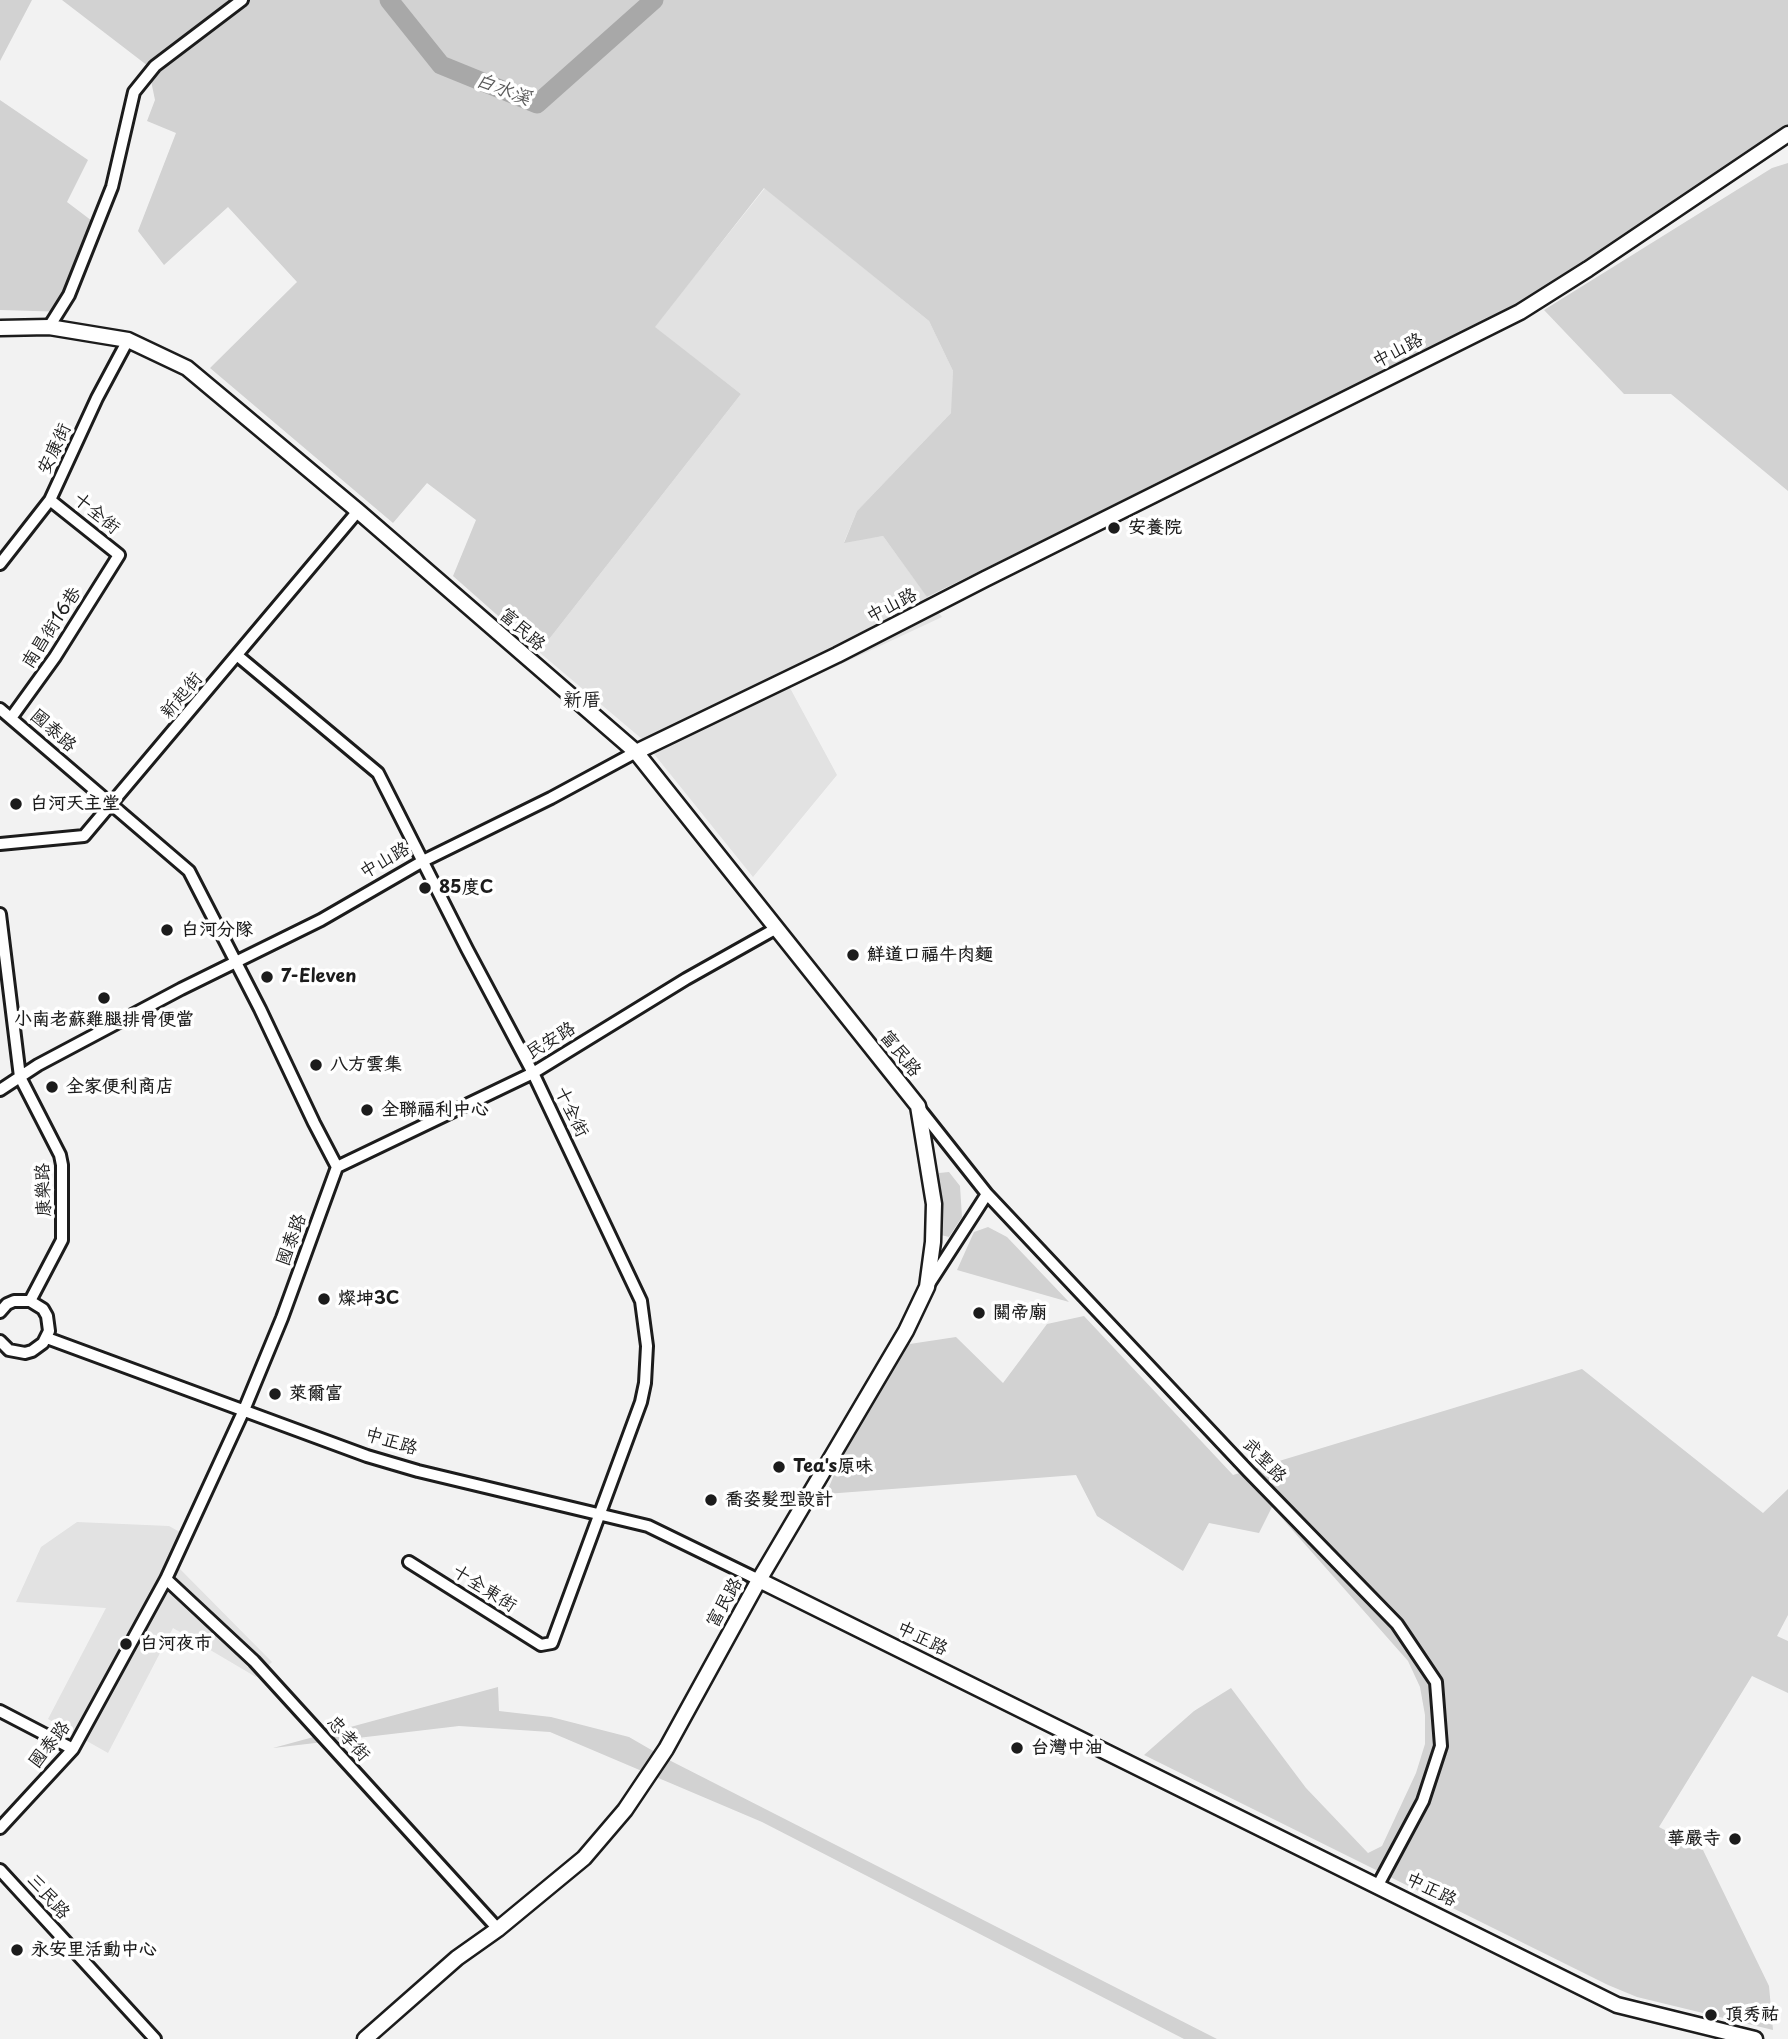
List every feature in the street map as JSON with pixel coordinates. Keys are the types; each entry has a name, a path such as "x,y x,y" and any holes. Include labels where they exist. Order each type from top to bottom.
{"main road":[{"name":"中山路","path":"636,752 837,655 1520,312 1788,134"},
{"name":"富民路","path":"0,329 49,327 128,340 187,368 358,511 636,752 918,1106 934,1204 933,1242 927,1287 906,1331 759,1580 666,1749 625,1810 584,1858 498,1929 457,1958 365,2039"},
{"name":"中正路","path":"759,1580 1618,2004 1755,2039"}],"street":[{"path":"49,327 69,295 112,187 134,92 155,66 242,0"},
{"name":"安康街","path":"0,564 50,500 97,398 128,340"},
{"name":"十全街","path":"50,500 119,555"},
{"name":"新起街","path":"0,844 84,836 113,805 358,511"},
{"name":"南昌街16巷","path":"11,718 55,657 119,555"},
{"name":"十全街","path":"238,656 378,773 533,1073 640,1301 646,1329 645,1383 641,1402 552,1643 541,1645"},
{"name":"國泰路","path":"0,709 189,871 337,1167 282,1318 244,1410 166,1579 73,1749 0,1828"},
{"name":"中山路","path":"0,1090 38,1065 236,961 321,920 423,861 551,798 636,752"},
{"name":"康樂路","path":"0,914 20,1077 61,1155 62,1165 62,1240 30,1301"},
{"name":"民安路","path":"337,1167 533,1073 686,979 775,929"},
{"name":"武聖路","path":"918,1106 987,1194 1396,1624 1436,1682 1441,1746 1423,1801 1378,1885"},
{"path":"927,1287 987,1194"},
{"path":"0,1310 15,1301 30,1301 43,1309 49,1331 47,1338 38,1348 25,1353 17,1353 1,1344"},
{"name":"中正路","path":"47,1338 394,1464 648,1526 759,1580"},
{"name":"十全東街","path":"409,1562 541,1645"},
{"name":"忠孝街","path":"166,1579 254,1661 498,1929"},
{"path":"0,1711 73,1749"},
{"name":"三民路","path":"2,1876 155,2039"}],"shaded area":[{"path":"0,0 32,0 0,61"},
{"path":"62,0 1788,0 1788,137 1523,303 927,597 883,536 844,543 857,511 951,413 953,371 929,321 764,188 655,327 741,394 539,652 453,576 476,520 427,483 393,523 210,368 297,282 228,207 164,265 138,231 176,133 147,121 155,100 148,66"},
{"path":"0,100 88,160 67,202 100,227 68,312 0,310"},
{"path":"1788,163 1788,491 1671,394 1624,394 1544,310 1772,168"},
{"path":"765,188 929,321 953,371 952,412 857,511 844,542 883,536 942,617 790,688 837,775 753,877 642,739 539,652 741,394 654,327"},
{"path":"949,1172 960,1186 962,1217 949,1237 941,1235 939,1173"},
{"path":"988,1227 1007,1237 1069,1302 957,1270 974,1232"},
{"path":"1084,1316 1233,1475 1582,1369 1763,1513 1788,1489 1788,1615 1777,1636 1788,1641 1788,1693 1752,1676 1659,1827 1703,1850 1769,1986 1773,2030 1637,1997 1608,1985 1144,1755 1194,1711 1231,1688 1306,1788 1368,1853 1382,1846 1416,1773 1425,1744 1425,1715 1420,1687 1408,1661 1272,1507 1259,1533 1209,1523 1183,1571 1097,1516 1076,1475 826,1494 865,1401 903,1345 956,1337 1003,1383 1047,1324"},
{"name":"白河夜市","path":"77,1522 169,1526 189,1537 176,1565 272,1662 256,1677 173,1628 108,1753 48,1719 106,1608 16,1602 41,1547"},
{"path":"498,1687 499,1711 551,1717 629,1737 667,1759 1217,2039 1184,2039 762,1822 550,1732 459,1726 273,1748"}],"waterway":[{"name":"白水溪","path":"389,0 441,65 537,104 654,0"}],"place":[{"name":"安養院","path":"1114,528"},
{"name":"白河天主堂","path":"16,804"},
{"name":"85度C","path":"425,888"},
{"name":"白河分隊","path":"167,930"},
{"name":"鮮道口福牛肉麵","path":"853,955"},
{"name":"7-Eleven","path":"267,977"},
{"name":"小南老蘇雞腿排骨便當","path":"104,998"},
{"name":"八方雲集","path":"316,1065"},
{"name":"全家便利商店","path":"52,1087"},
{"name":"全聯福利中心","path":"367,1110"},
{"name":"燦坤3C","path":"324,1299"},
{"name":"關帝廟","path":"979,1313"},
{"name":"萊爾富","path":"275,1394"},
{"name":"Tea's原味","path":"779,1467"},
{"name":"喬姿髮型設計","path":"711,1500"},
{"name":"白河夜市","path":"126,1644"},
{"name":"台灣中油","path":"1017,1748"},
{"name":"華嚴寺","path":"1735,1839"},
{"name":"永安里活動中心","path":"17,1950"},
{"name":"頂秀祐","path":"1711,2015"}],"district":[{"name":"新厝","path":"582,701"}]}
